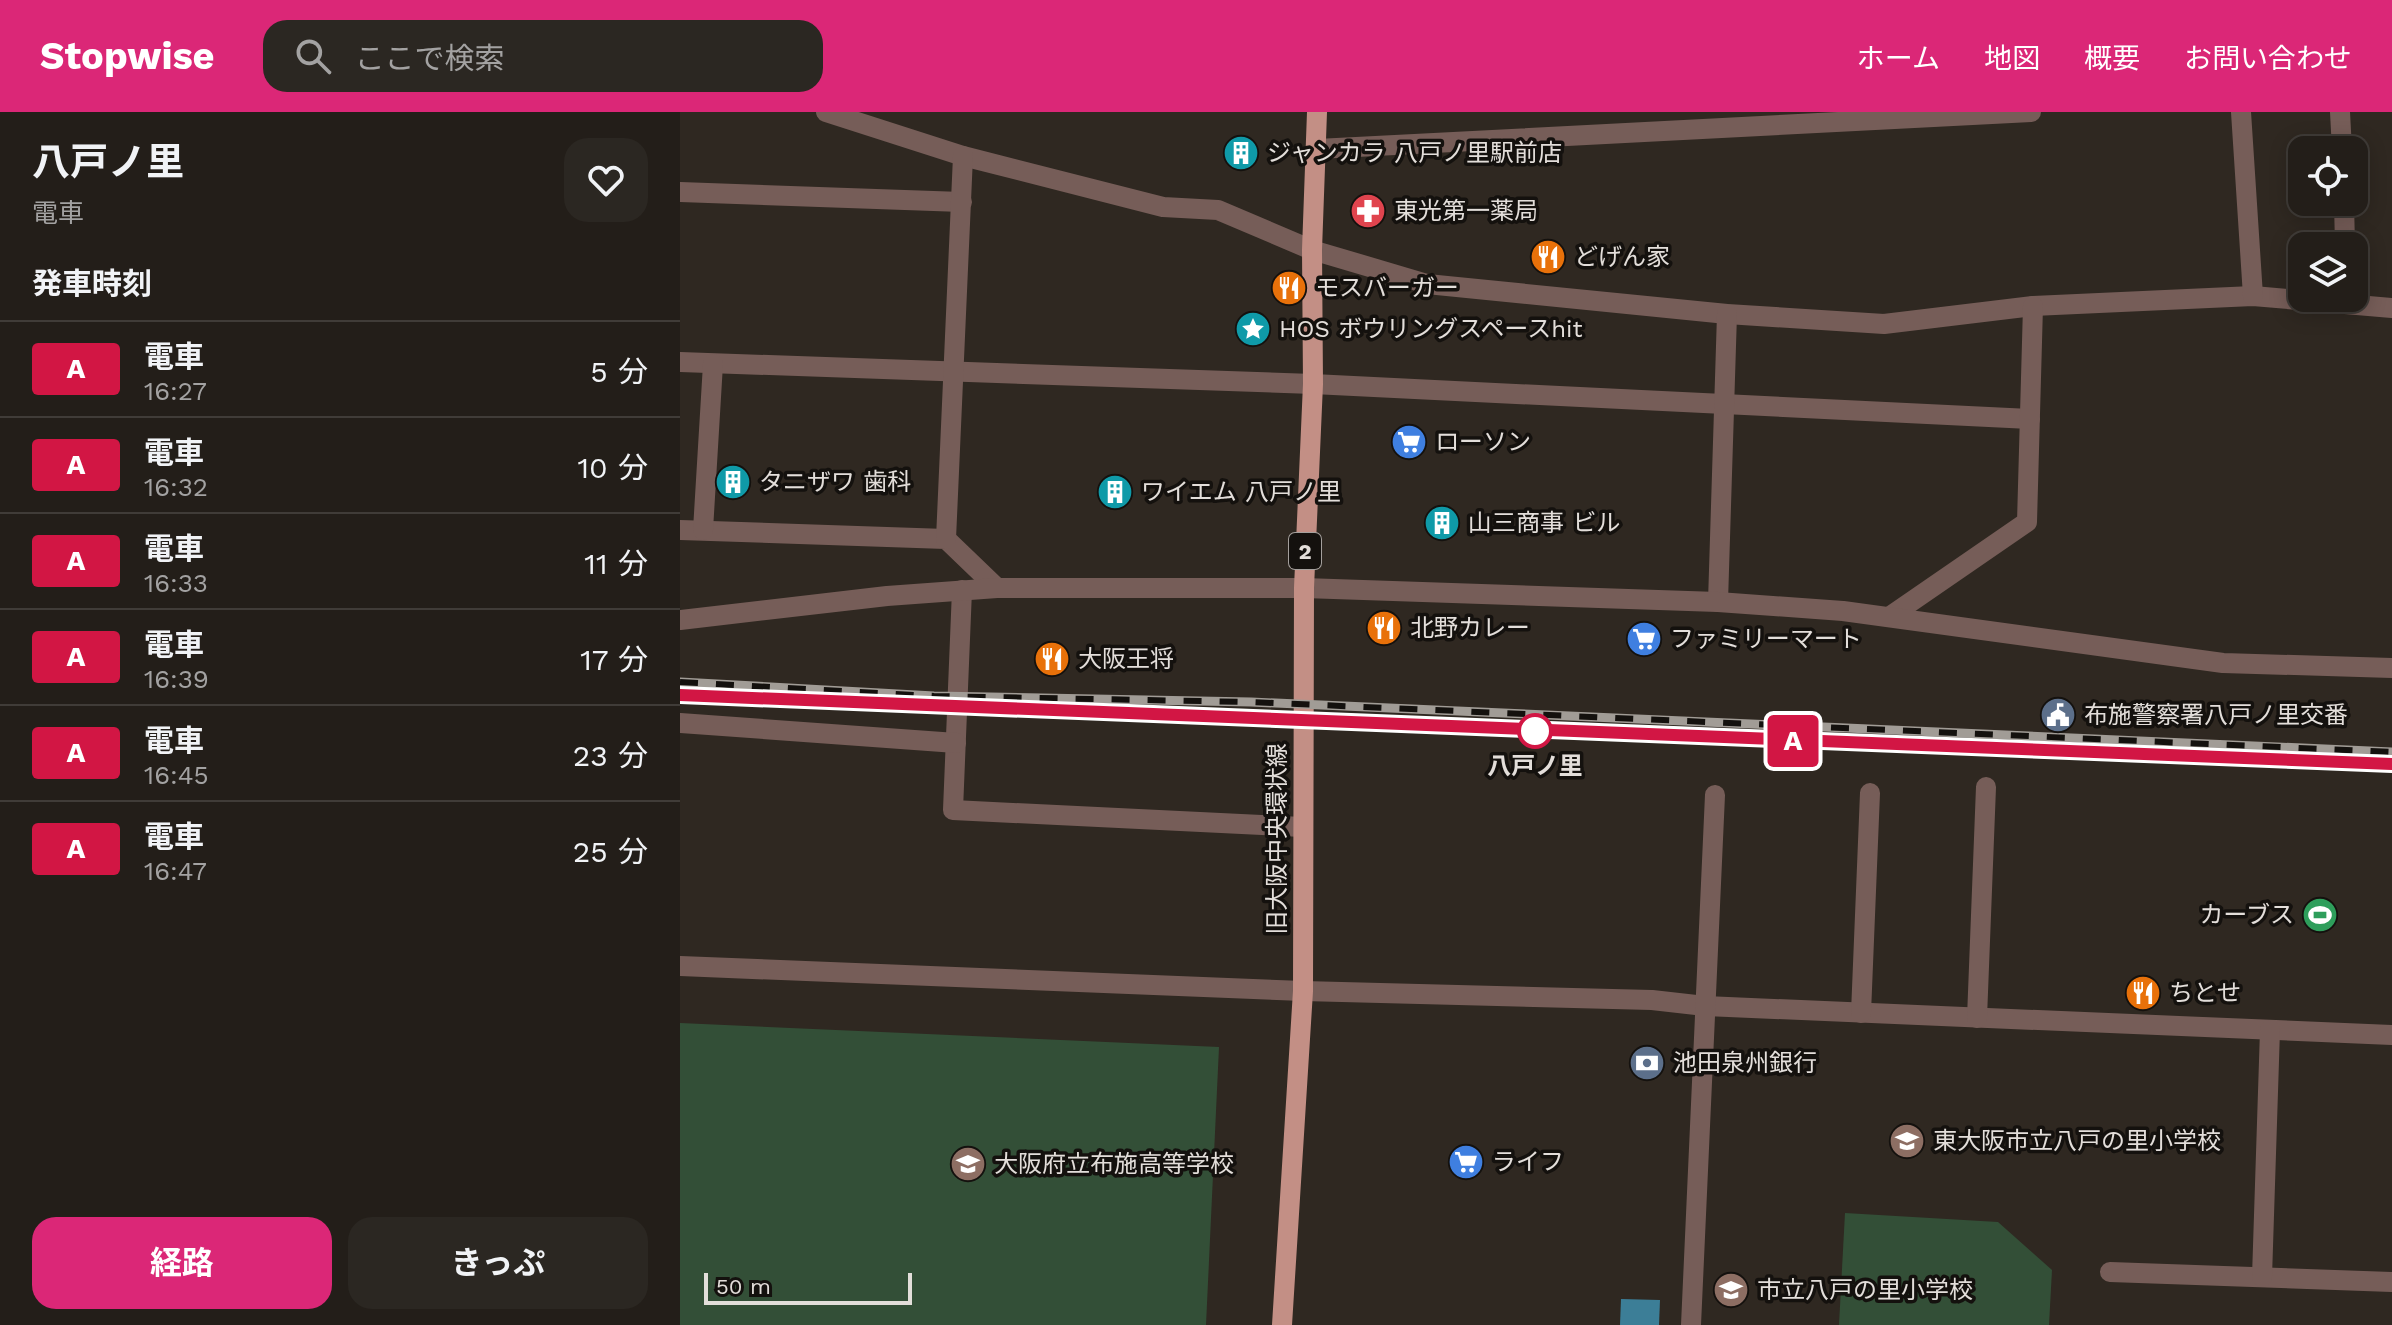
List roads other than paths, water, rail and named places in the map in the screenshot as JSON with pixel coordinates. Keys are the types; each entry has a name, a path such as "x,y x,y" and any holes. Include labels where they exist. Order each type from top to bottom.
{"main road":[{"name":"旧大阪中央環状線","path":"1282,1325 1303,991 1304,588 1313,384 1312,250 1317,112"}],"street":[{"path":"826,112 963,156 1163,207 1218,210 1312,250 1427,284 1727,314 1884,324 2033,306 2253,296 2288,298"},
{"path":"1317,149 2031,112"},
{"path":"2241,112 2253,296"},
{"path":"2340,112 2341,136"},
{"path":"946,539 963,156"},
{"path":"680,192 962,202"},
{"path":"2368,304 2392,308"},
{"path":"1889,617 2027,522 2033,306"},
{"path":"1718,602 1727,314"},
{"path":"680,362 1313,384 1724,407 2030,419"},
{"path":"703,530 713,364"},
{"path":"680,530 946,539 997,588"},
{"path":"680,620 997,588 1304,588 1718,602 1889,617 2223,663 2392,668"},
{"path":"962,590 953,810 1303,827"},
{"path":"680,723 956,743"},
{"path":"1977,1018 1986,787"},
{"path":"1861,1013 1870,793"},
{"path":"1691,1325 1715,795"},
{"path":"680,966 1303,991 1652,1000 1705,1006 2392,1035"},
{"path":"2262,1277 2270,1030"},
{"path":"2110,1272 2392,1282"}],"water":[{"path":"1621,1299 1660,1300 1659,1325 1620,1325"}],"railway":[{"path":"680,682 934,696 1251,702 2392,752"},
{"path":"680,695 869,703"},
{"path":"981,708 2392,764"}],"train":[{"name":"A","path":"680,695 2392,764"}],"place":[{"name":"ジャンカラ 八戸ノ里駅前店","path":"1241,153"},
{"name":"東光第一薬局","path":"1368,211"},
{"name":"どげん家","path":"1548,257"},
{"name":"モスバーガー","path":"1289,288"},
{"name":"HOS ボウリングスペースhit","path":"1253,329"},
{"name":"ローソン","path":"1409,442"},
{"name":"タニザワ 歯科","path":"733,482"},
{"name":"ワイエム 八戸ノ里","path":"1115,492"},
{"name":"山三商事 ビル","path":"1442,523"},
{"name":"北野カレー","path":"1384,628"},
{"name":"ファミリーマート","path":"1644,639"},
{"name":"大阪王将","path":"1052,659"},
{"name":"布施警察署八戸ノ里交番","path":"2058,715"},
{"name":"八戸ノ里","path":"1535,731"},
{"name":"カーブス","path":"2320,915"},
{"name":"ちとせ","path":"2143,993"},
{"name":"池田泉州銀行","path":"1647,1063"},
{"name":"東大阪市立八戸の里小学校","path":"1907,1141"},
{"name":"ライフ","path":"1466,1162"},
{"name":"大阪府立布施高等学校","path":"968,1164"},
{"name":"市立八戸の里小学校","path":"1731,1290"}]}
